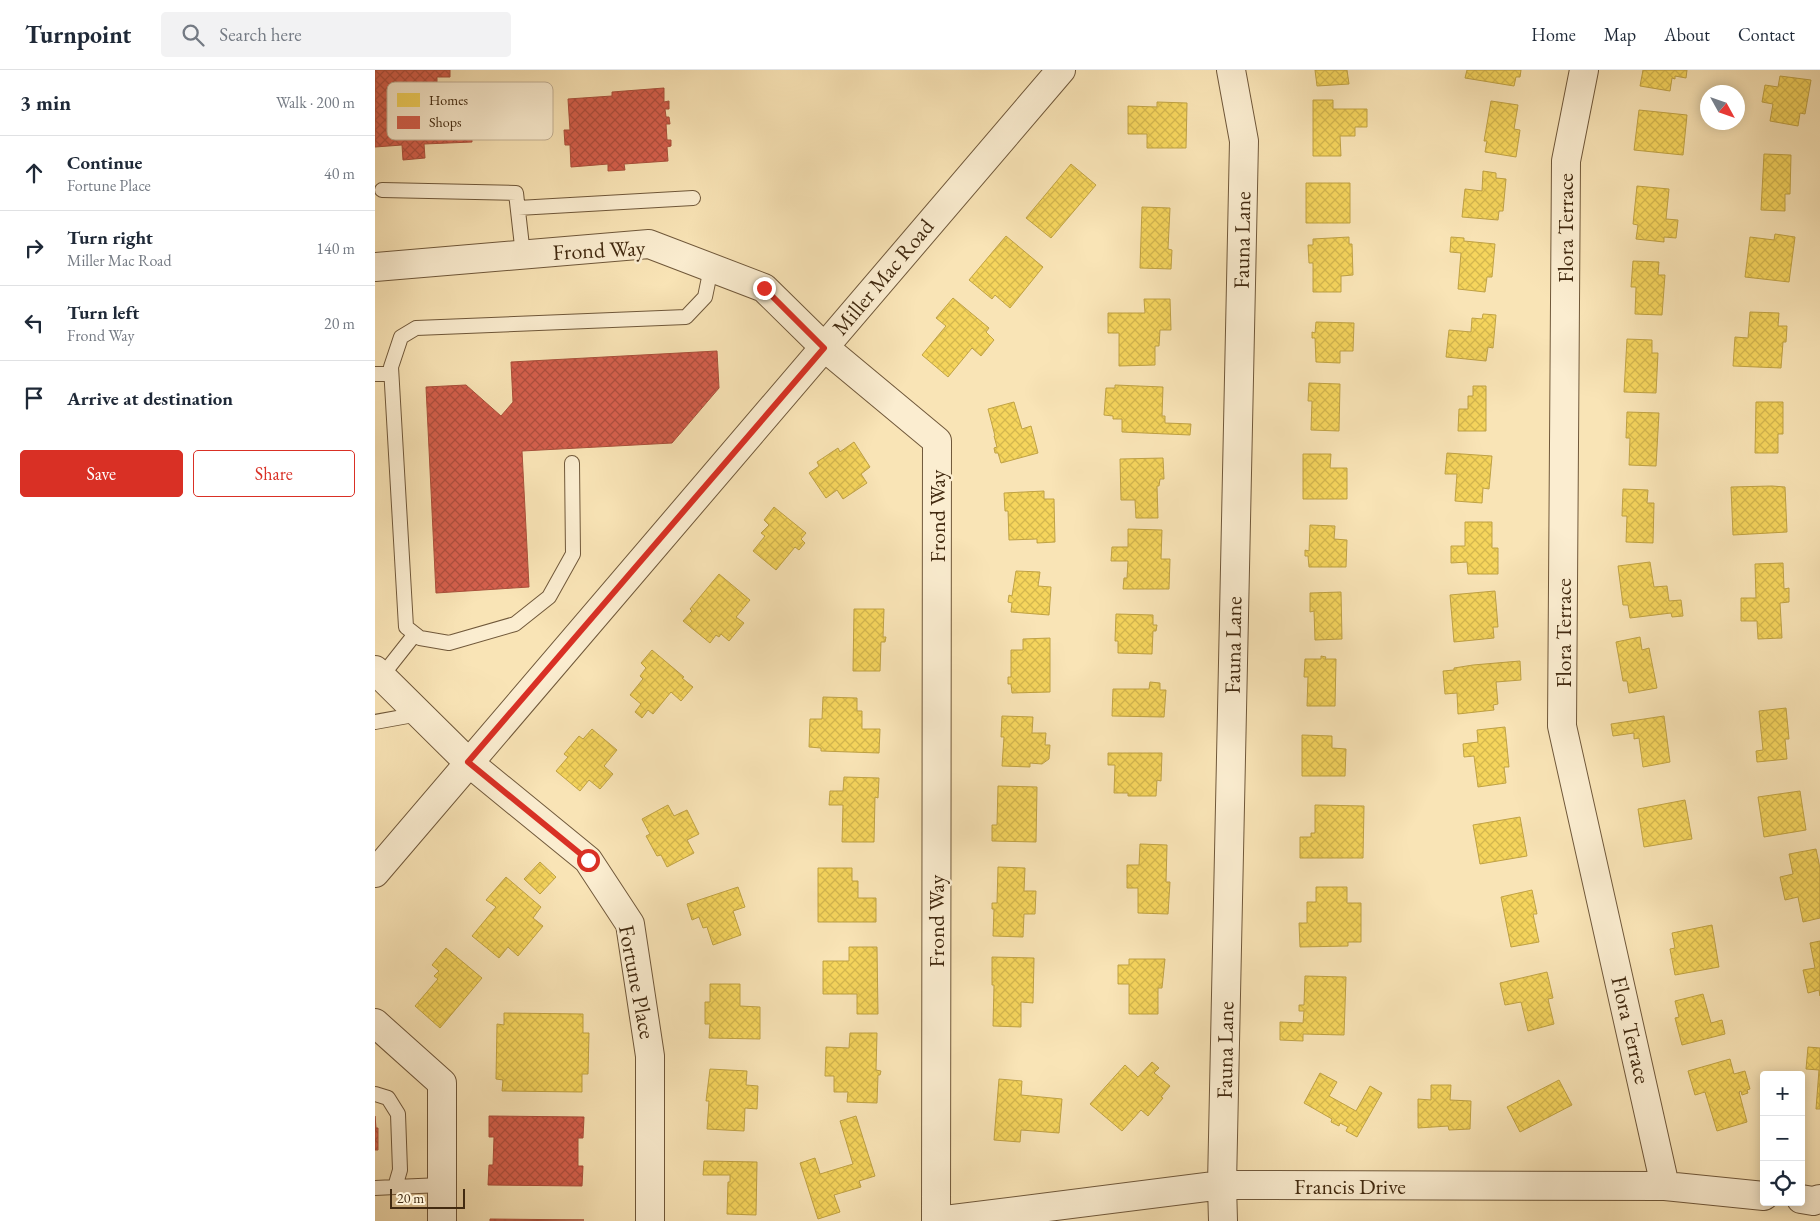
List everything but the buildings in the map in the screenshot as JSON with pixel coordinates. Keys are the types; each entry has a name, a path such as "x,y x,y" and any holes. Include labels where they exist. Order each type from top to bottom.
{"street":[{"name":"Miller Mac Road","path":"375,873 1061,70"},
{"name":"Fauna Lane","path":"1223,1221 1222,1186 1244,141 1231,70"},
{"name":"Flora Terrace","path":"1584,70 1566,161 1562,726 1665,1186"},
{"name":"Frond Way","path":"375,267 649,244 764,288 824,348 937,441 937,1221"},
{"name":"Fortune Place","path":"378,673 468,762 588,860 630,924 650,1056 650,1221"},
{"path":"375,1024 442,1083 442,1221"},
{"name":"Francis Drive","path":"937,1221 1222,1186 1665,1186 1760,1196"},
{"path":"1805,1200 1813,1201 1820,1199"}],"lane":[{"path":"381,190 516,193 523,255"},
{"path":"518,208 693,198"},
{"path":"571,463 573,554 549,597 515,624 449,643 420,638 406,627 391,374 391,367 401,337 416,328 687,317 705,297 711,268"},
{"path":"375,374 391,374"},
{"path":"378,673 415,634"},
{"path":"375,722 419,714"},
{"path":"375,1094 388,1098 398,1114 400,1170 395,1186"},
{"path":"375,1188 442,1186"}],"route":[{"path":"588,860 468,762 824,348 764,288"}]}
